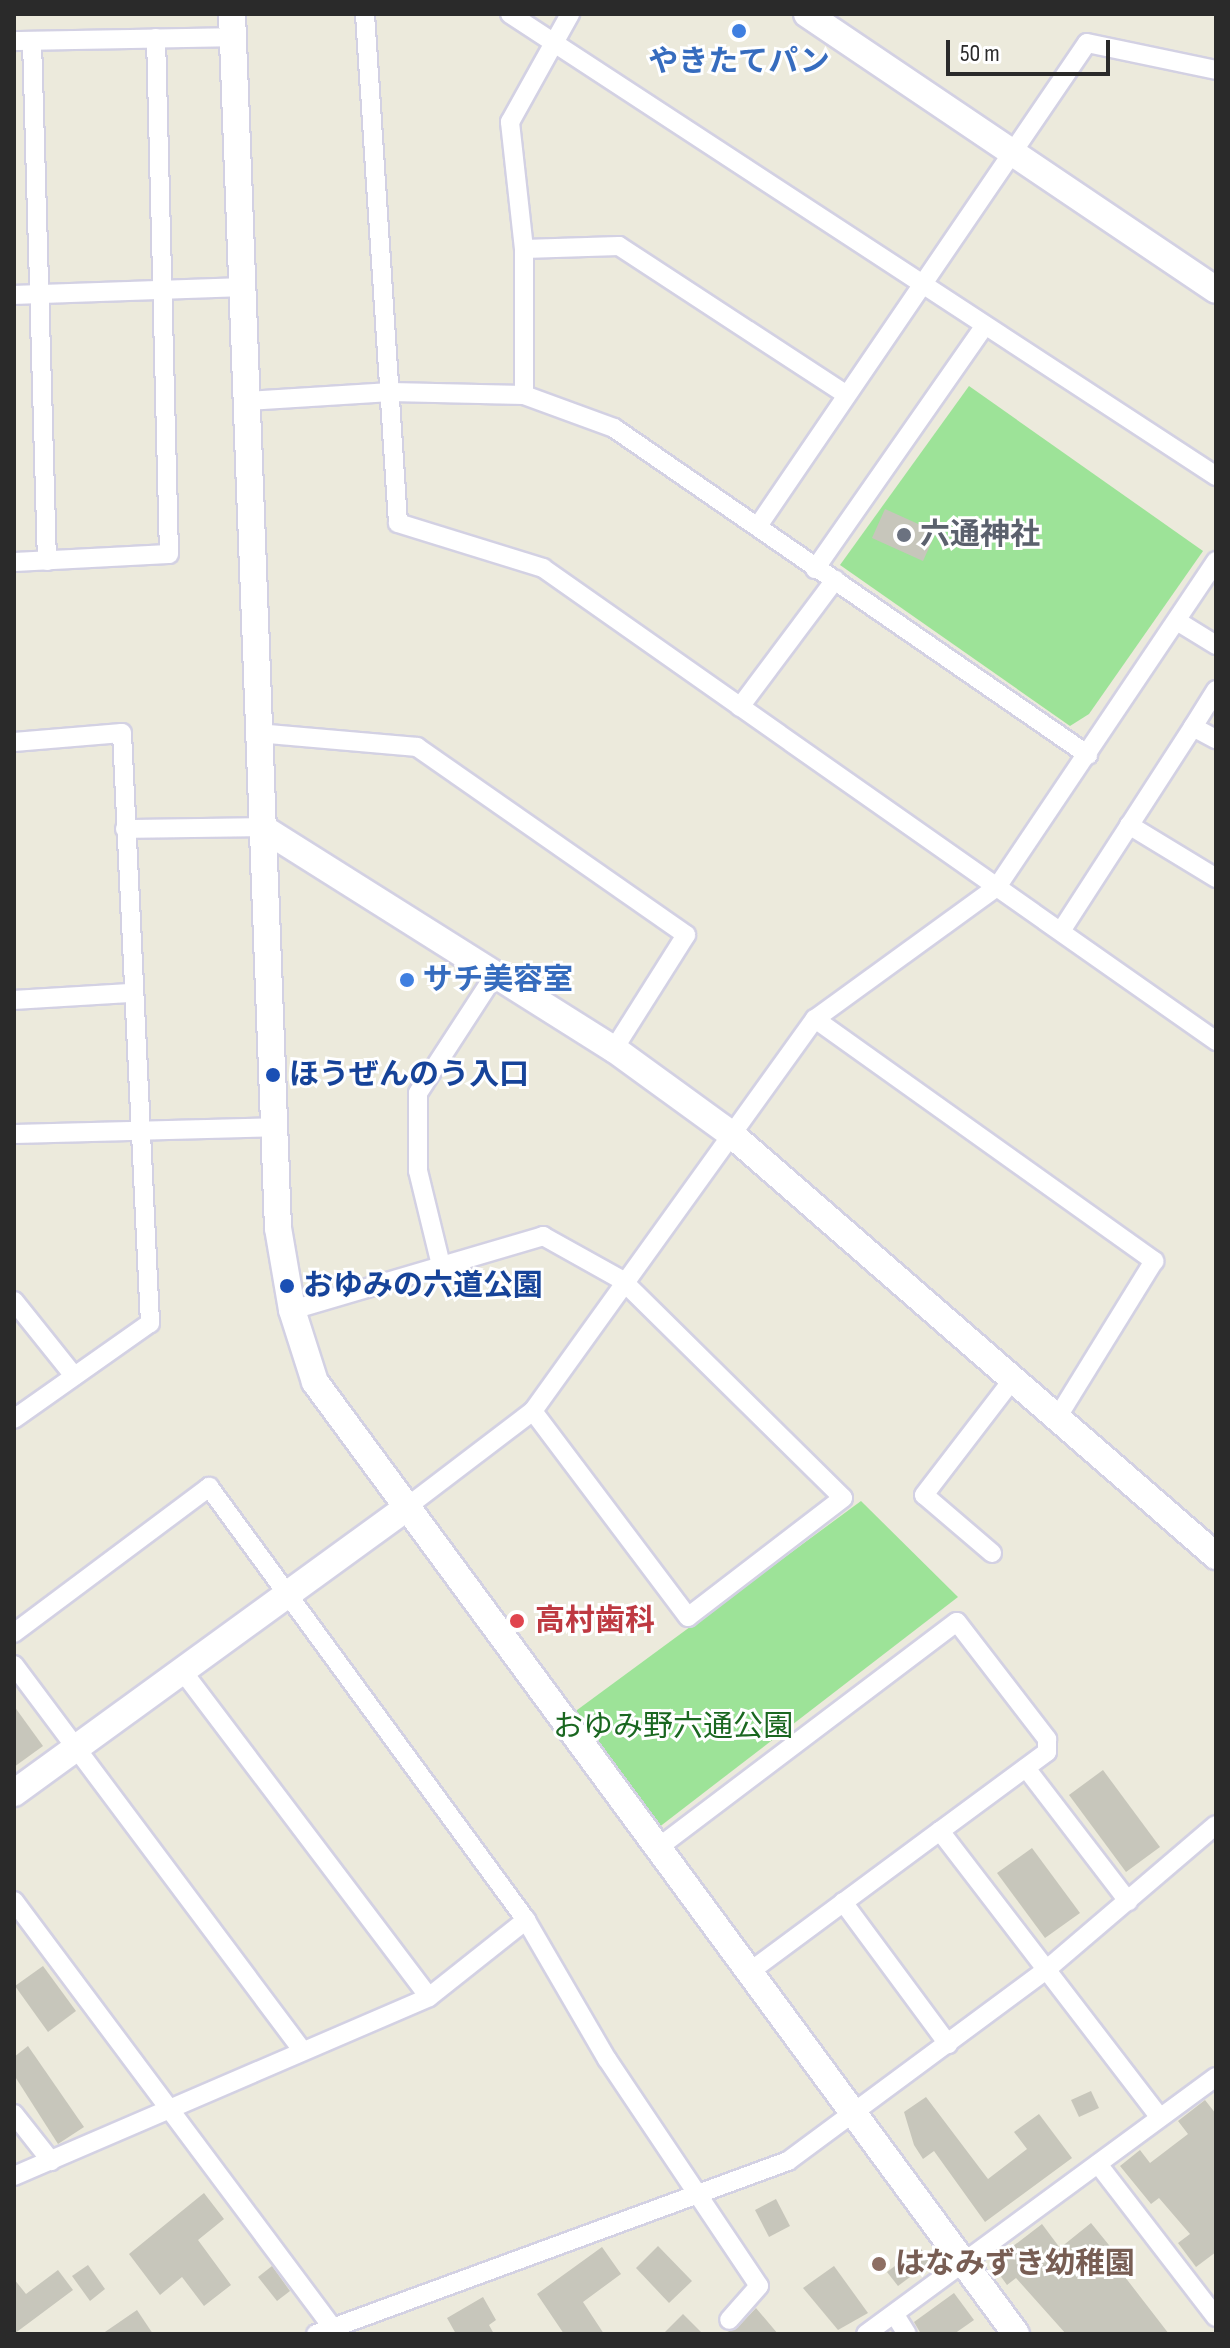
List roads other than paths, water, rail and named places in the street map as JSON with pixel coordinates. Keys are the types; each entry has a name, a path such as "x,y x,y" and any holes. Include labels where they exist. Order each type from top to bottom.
{"street":[{"path":"365,14 398,523 543,568 1216,1041"},
{"path":"510,14 1216,476"},
{"path":"524,395 524,249 510,122 570,14"},
{"path":"807,14 1216,290"},
{"path":"47,561 40,294 23,41 156,38 232,26 278,1228 292,1310 315,1382 403,1510 1016,2334"},
{"path":"14,562 169,554 156,38"},
{"path":"758,526 845,394 1087,43 1216,70"},
{"path":"524,249 619,246 845,394"},
{"path":"14,295 243,287"},
{"path":"815,569 985,325"},
{"path":"247,401 391,392 524,395 614,428 1088,755"},
{"path":"14,1793 184,1673 289,1591 403,1510 533,1411 622,1280 815,1019 997,887 1216,561"},
{"path":"740,707 835,580"},
{"path":"1177,621 1216,645"},
{"path":"1061,931 1216,690"},
{"path":"1193,727 1216,739"},
{"path":"14,742 122,733 129,993 150,1323 14,1419"},
{"path":"257,733 417,747 686,935 614,1049"},
{"path":"1129,825 1216,878"},
{"path":"125,829 261,827 614,1049 731,1134 1010,1383 1216,1556"},
{"path":"440,1261 418,1171 418,1093 494,976"},
{"path":"14,1000 129,993"},
{"path":"815,1019 1154,1261 1055,1421"},
{"path":"14,1134 275,1127"},
{"path":"292,1310 440,1261 543,1236 622,1280 843,1498 688,1617 533,1411"},
{"path":"14,1301 74,1376"},
{"path":"992,1553 924,1495 1010,1383"},
{"path":"14,1633 209,1487 289,1591 526,1920 607,2059 759,2286 729,2320"},
{"path":"655,1850 957,1622 1047,1739 1047,1752 748,1973"},
{"path":"14,1665 302,2050"},
{"path":"184,1673 429,1997"},
{"path":"1026,1768 1128,1901"},
{"path":"14,1901 172,2108 325,2331 702,2197 788,2161 855,2116 1046,1970 1216,1825"},
{"path":"940,1831 1159,2116"},
{"path":"843,1902 948,2044"},
{"path":"14,2176 429,1997 526,1920"},
{"path":"866,2334 965,2266 1159,2116 1216,2077"},
{"path":"14,2114 51,2161"},
{"path":"1098,2164 1216,2317"},
{"path":"895,2315 907,2334"}],"place":[{"name":"やきたてパン","path":"739,31"},
{"name":"六通神社","path":"904,535"},
{"name":"サチ美容室","path":"407,980"},
{"name":"ほうぜんのう入口","path":"273,1075"},
{"name":"おゆみの六道公園","path":"287,1286"},
{"name":"高村歯科","path":"517,1621"},
{"name":"はなみずき幼稚園","path":"879,2264"}],"park label":[{"name":"おゆみ野六通公園","path":"673,1727"}]}
